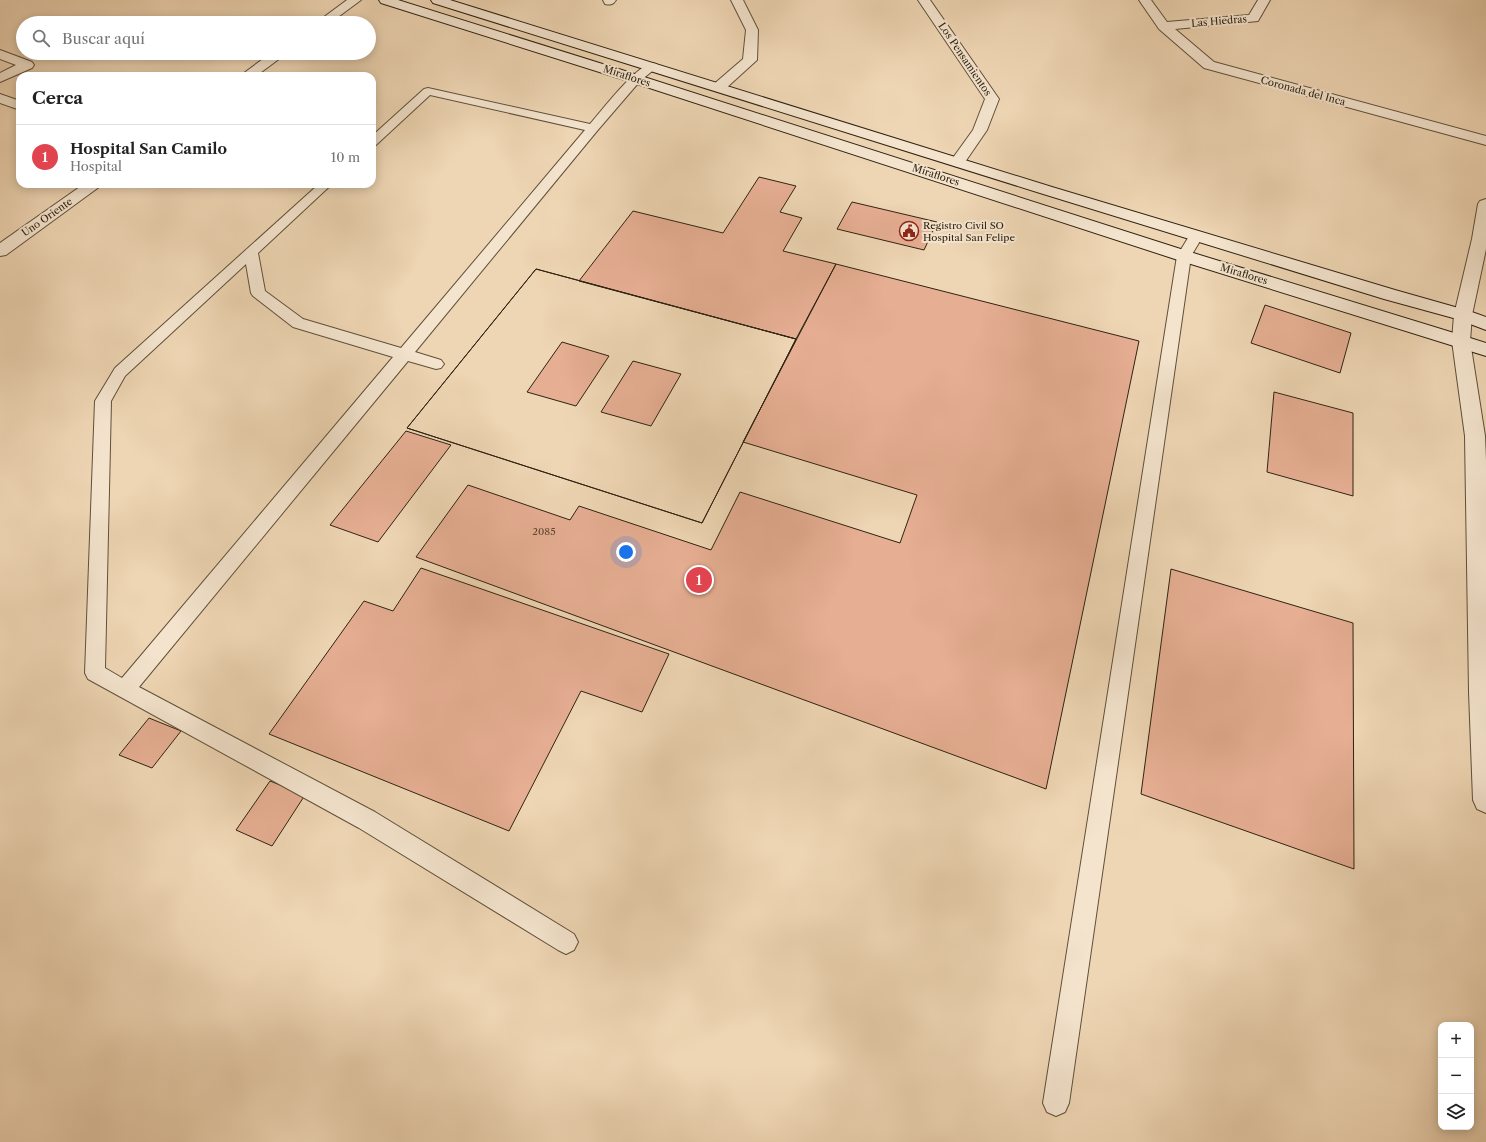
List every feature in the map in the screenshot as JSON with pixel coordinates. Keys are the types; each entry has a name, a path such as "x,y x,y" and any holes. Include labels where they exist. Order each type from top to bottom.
{"main road":[{"path":"332,16 355,0"},
{"name":"Miraflores","path":"385,0 636,79 1184,256 1486,350"},
{"name":"Miraflores","path":"437,0 1196,236 1486,324"},
{"path":"719,87 750,60 752,30 737,0"},
{"name":"Los Pensamientos","path":"924,0 992,99 980,130 958,162"},
{"name":"Coronada del Inca","path":"1145,0 1164,26 1209,65 1486,141"},
{"name":"Las Hiedras","path":"1164,26 1253,18 1264,0"},
{"path":"0,54 27,65 0,78"},
{"path":"253,72 270,60"},
{"path":"0,98 16,104"},
{"name":"Uno Oriente","path":"0,250 88,188"},
{"path":"1486,204 1463,316 1461,341 1475,436 1481,692 1486,800"}],"lane":[{"path":"126,688 593,128 636,79 652,66"},
{"path":"376,138 428,91 593,128"},
{"path":"322,188 120,372 103,402 95,673 126,688 367,820 566,942"},
{"path":"1056,1103 1184,256 1196,236"},
{"path":"251,252 258,293 298,324 436,364"}],"building":[{"path":"759,177 796,186 780,212 802,218 783,251 836,264 796,339 579,281 633,211 723,233"},
{"path":"852,202 937,222 924,250 837,229"},
{"path":"836,264 1139,341 1046,789 416,557 468,485 570,520 579,506 711,550 740,492 900,543 917,495 743,442"},
{"path":"536,269 796,339 702,523 407,428","holes":["562,342 609,356 576,406 527,392","633,361 681,374 651,426 601,412"]},
{"path":"536,269 796,339 702,523 407,428"},
{"path":"1265,305 1351,333 1340,373 1251,343"},
{"path":"1274,392 1353,413 1353,496 1267,472"},
{"path":"406,431 451,445 378,542 330,525"},
{"path":"421,568 669,654 642,712 581,691 509,831 269,734 364,601 393,611"},
{"path":"1171,569 1353,623 1354,869 1141,794"},
{"path":"149,718 181,731 152,768 119,755"},
{"path":"270,781 305,795 272,846 236,830"}],"place":[{"name":"Registro Civil SO Hospital San Felipe","path":"909,231"},
{"name":"Hospital San Camilo","path":"699,580"}]}
